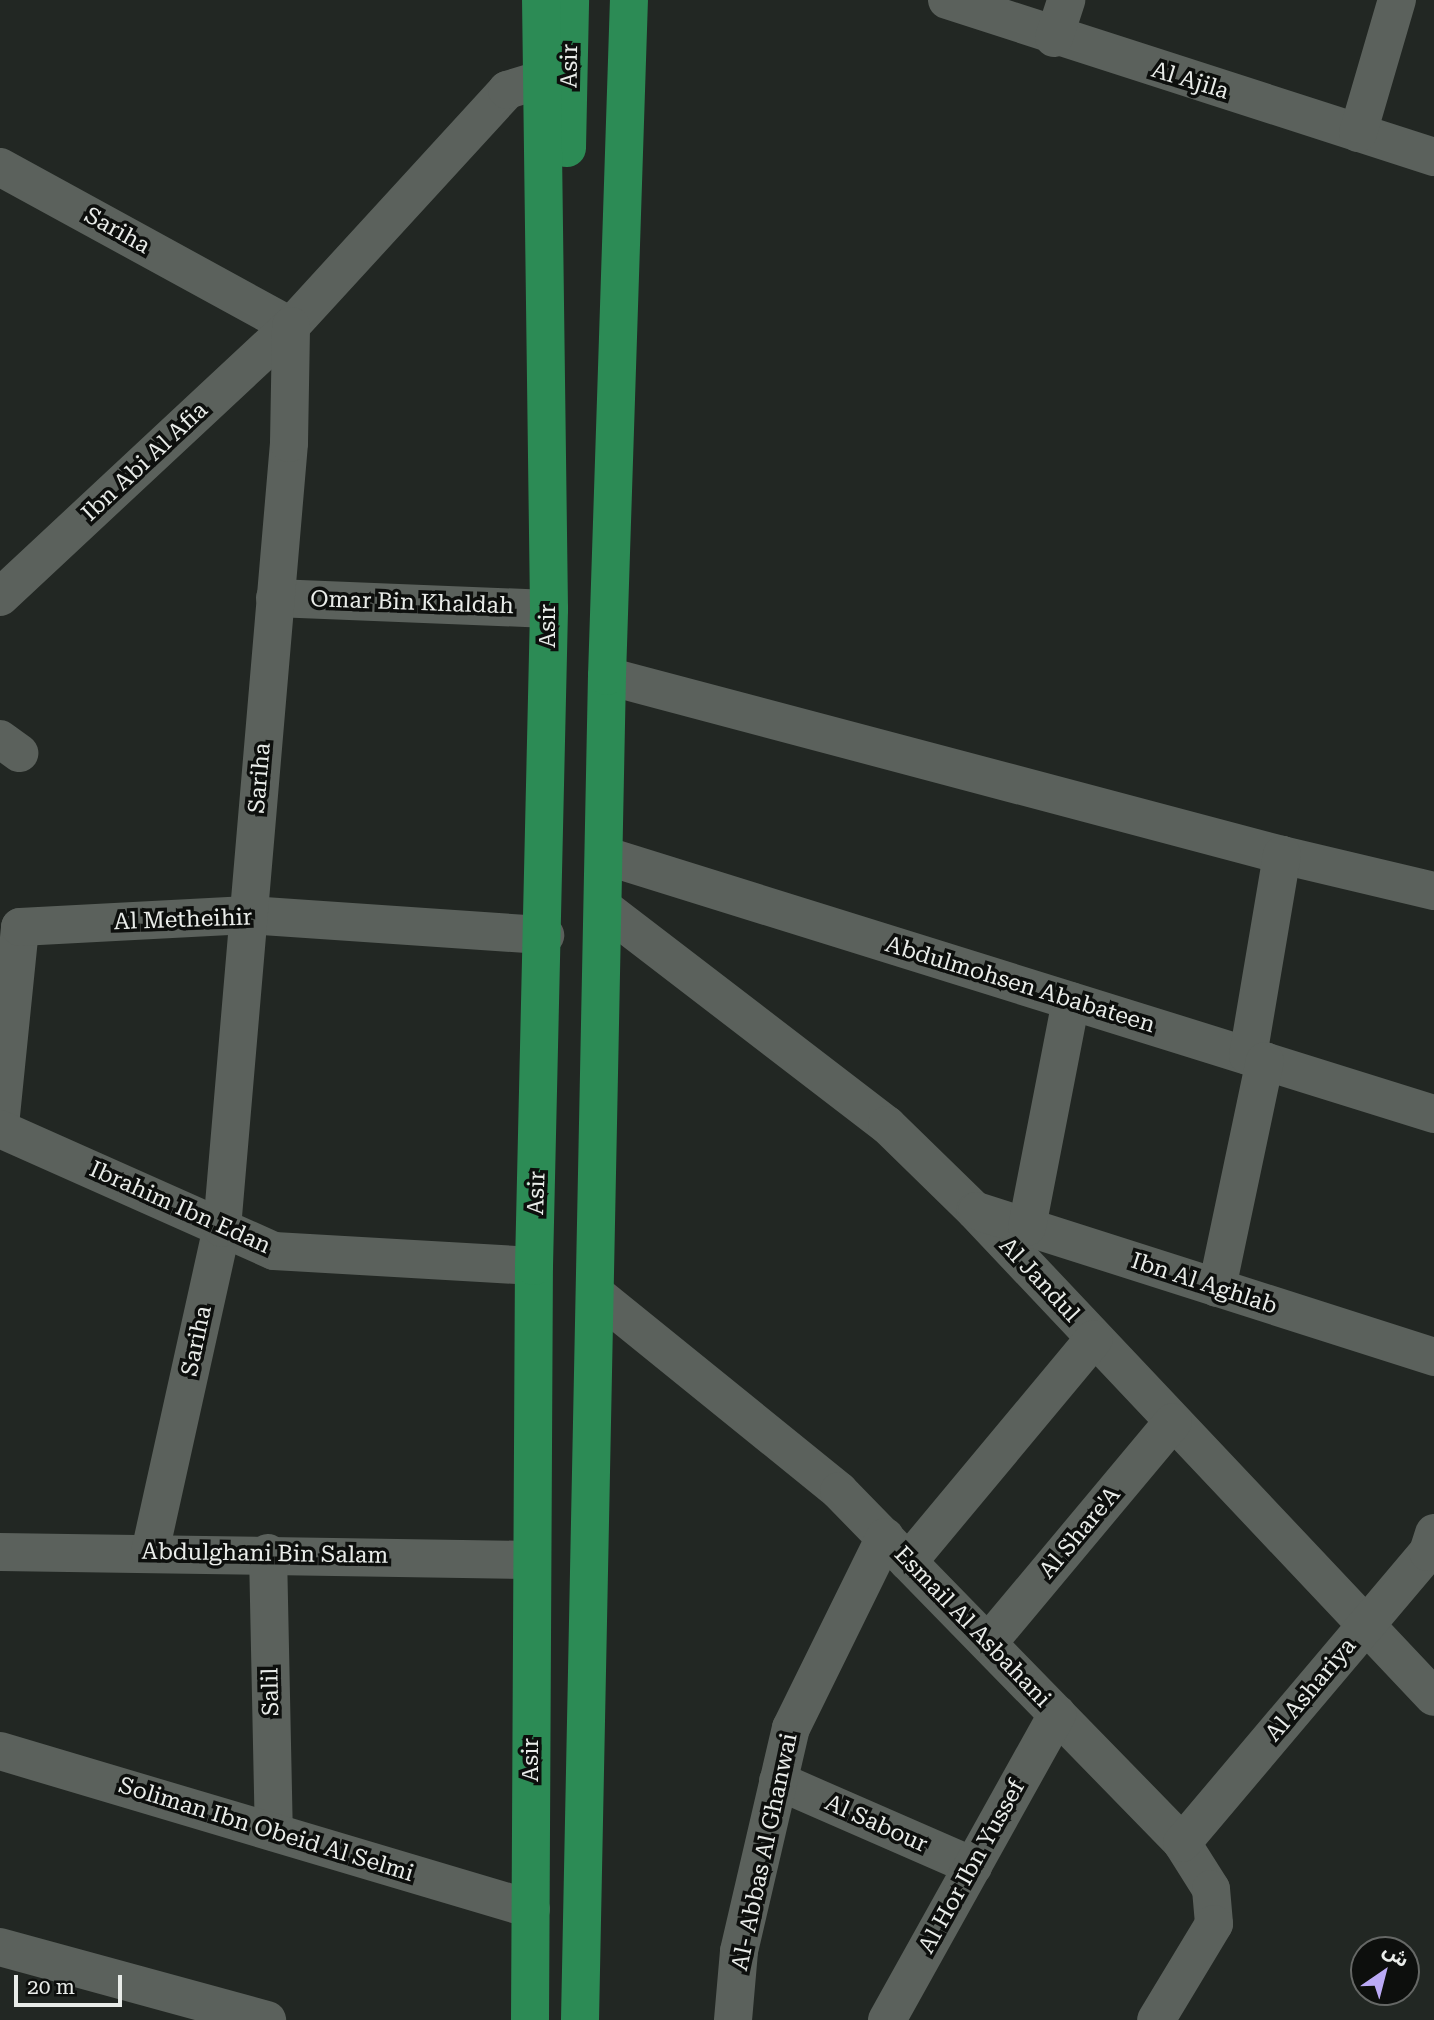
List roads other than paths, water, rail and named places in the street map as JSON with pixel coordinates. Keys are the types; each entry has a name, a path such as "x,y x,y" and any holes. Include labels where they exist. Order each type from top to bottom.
{"main road":[{"path":"541,0 546,365"},
{"name":"Asir","path":"530,2020 530,1560 534,1266 545,935 549,609 546,365 566,174 570,0"},
{"path":"580,2020 606,856 607,676 629,0"}],"street":[{"name":"Al Ajila","path":"947,0 1054,38 1434,157"},
{"path":"1054,38 1066,0"},
{"path":"1358,133 1397,0"},
{"name":"Ibn Abi Al Afia","path":"0,597 291,326 507,90 542,79"},
{"name":"Sariha","path":"0,167 291,326 289,443 222,1228 150,1552"},
{"name":"Omar Bin Khaldah","path":"275,598 549,609"},
{"path":"607,676 1282,855 1434,891"},
{"path":"1217,1288 1257,1059 1282,855"},
{"name":"Abdulmohsen Ababateen","path":"606,856 1434,1114"},
{"name":"Al Jandul","path":"604,908 887,1125 975,1211 1364,1627 1434,1697"},
{"name":"Al Metheihir","path":"0,1127 20,927 248,915 545,935"},
{"path":"1027,1227 1071,1001"},
{"name":"Ibrahim Ibn Edan","path":"0,1127 274,1251 534,1266"},
{"name":"Ibn Al Aghlab","path":"975,1211 1434,1357"},
{"name":"Esmail Al Asbahani","path":"596,1294 752,1417 839,1491 1182,1843 1211,1889 1214,1924 1167,2015"},
{"name":"Al- Abbas Al Ghanwai","path":"733,2020 739,1951 791,1728 897,1550 1094,1339"},
{"name":"Al Share'A","path":"988,1643 1173,1422"},
{"name":"Al Ashariya","path":"1182,1843 1428,1552 1434,1533"},
{"name":"Abdulghani Bin Salam","path":"0,1552 268,1553 530,1560"},
{"name":"Salil","path":"268,1553 274,1832"},
{"name":"Al Hor Ibn Yussef","path":"887,2020 1057,1714"},
{"name":"Soliman Ibn Obeid Al Selmi","path":"0,1751 531,1909"},
{"name":"Al Sabour","path":"778,1781 973,1866"},
{"path":"0,1947 267,2020"}]}
